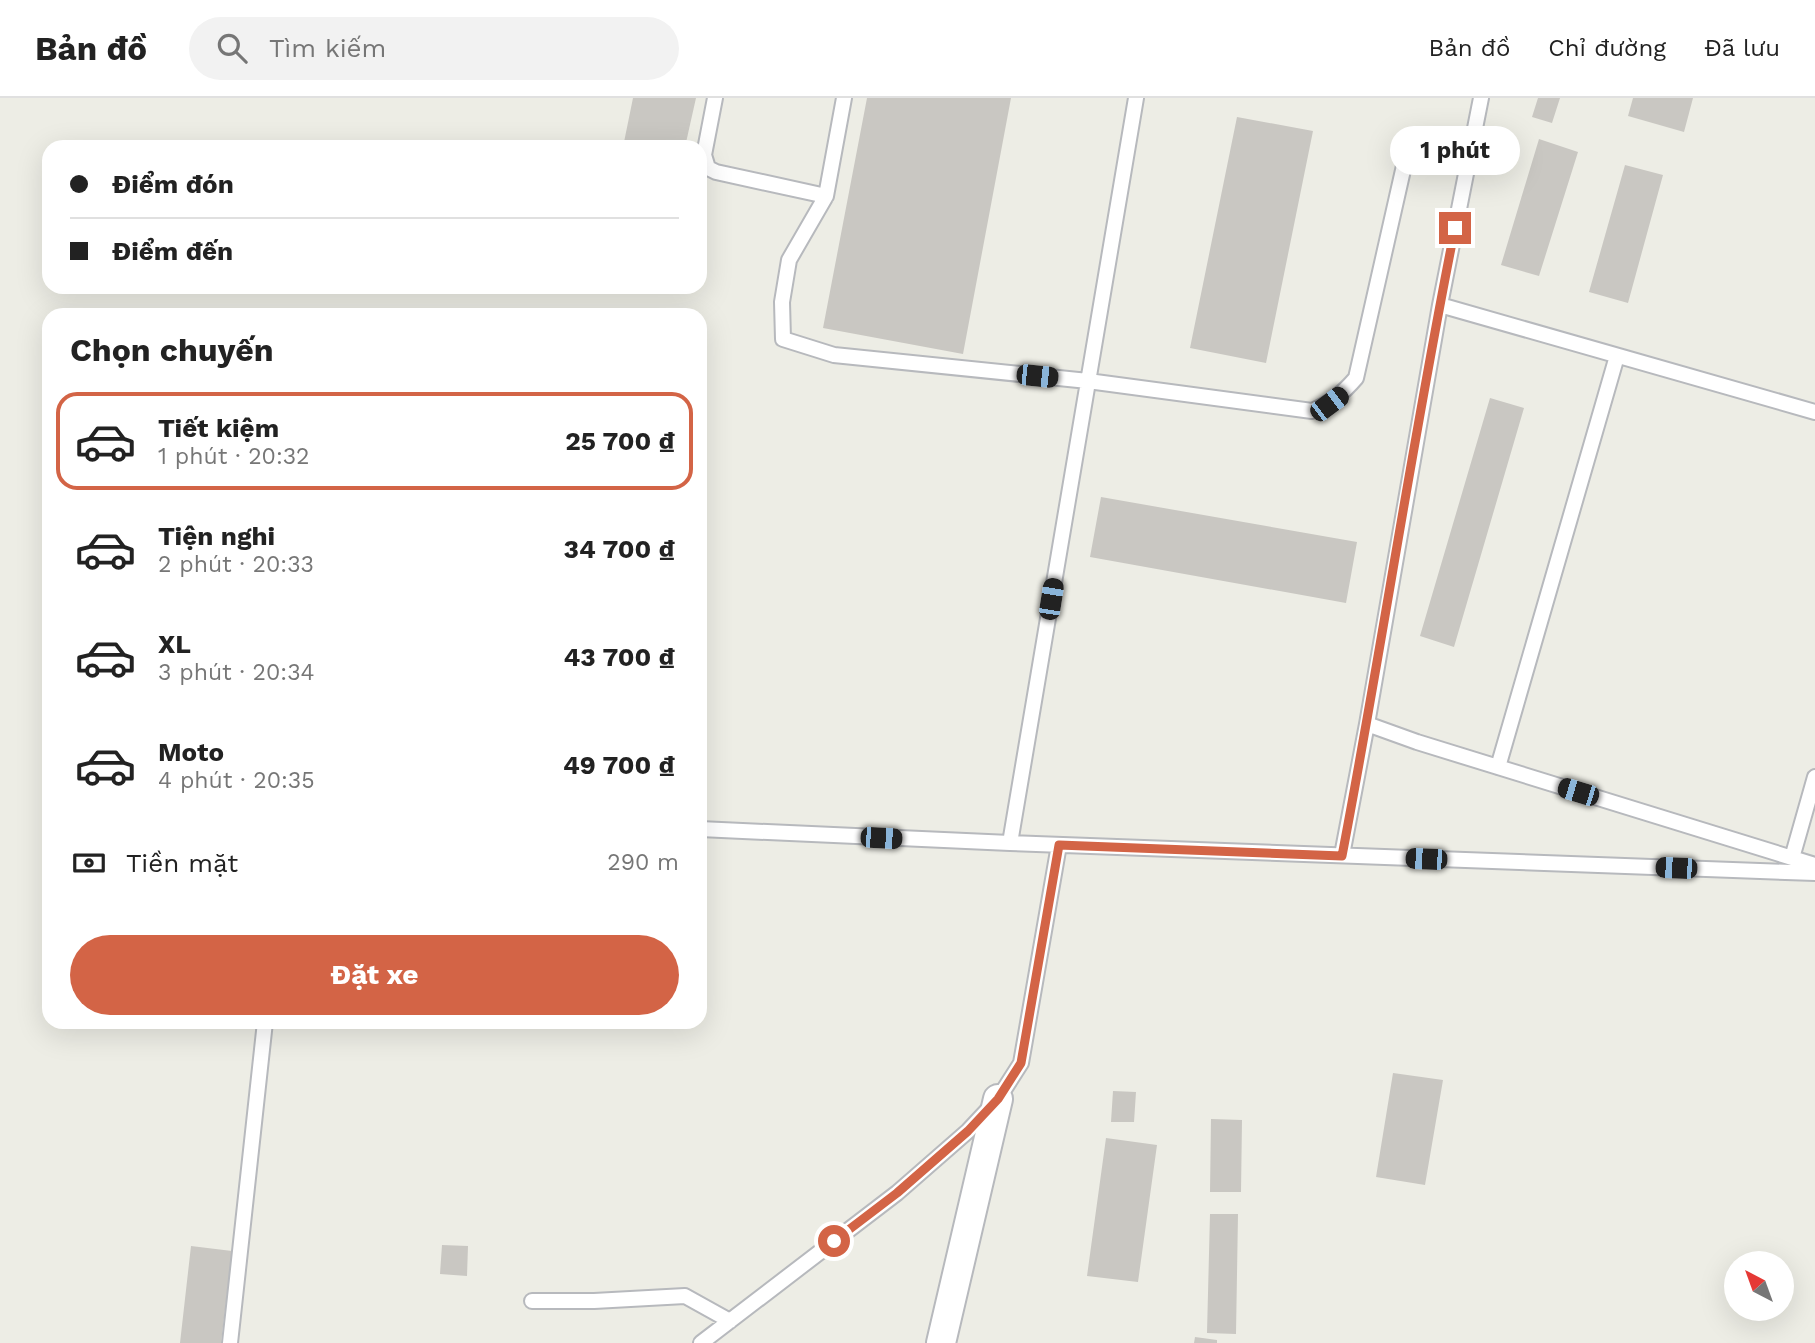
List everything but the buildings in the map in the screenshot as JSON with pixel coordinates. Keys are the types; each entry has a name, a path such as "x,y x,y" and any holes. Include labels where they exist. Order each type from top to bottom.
{"street":[{"path":"940,1343 998,1099"}],"lane":[{"path":"707,140 715,98"},
{"path":"844,98 826,196 789,260 782,302 783,339 834,355 1088,381 1312,411 1329,404 1356,378 1408,148"},
{"path":"1010,844 1136,98"},
{"path":"1342,856 1440,305 1481,98"},
{"path":"707,165 716,172 826,196"},
{"path":"1440,305 1815,412"},
{"path":"1498,767 1618,356"},
{"path":"1367,724 1815,865"},
{"path":"1792,858 1815,777"},
{"path":"707,829 1010,844 1815,873"},
{"path":"701,1343 897,1193 968,1131 998,1099 1021,1063 1059,845"},
{"path":"230,1343 264,1029"},
{"path":"532,1301 685,1296 730,1321"}],"route":[{"path":"834,1241 897,1193 968,1131 998,1099 1021,1063 1059,845 1342,856 1372,702 1455,228"}]}
